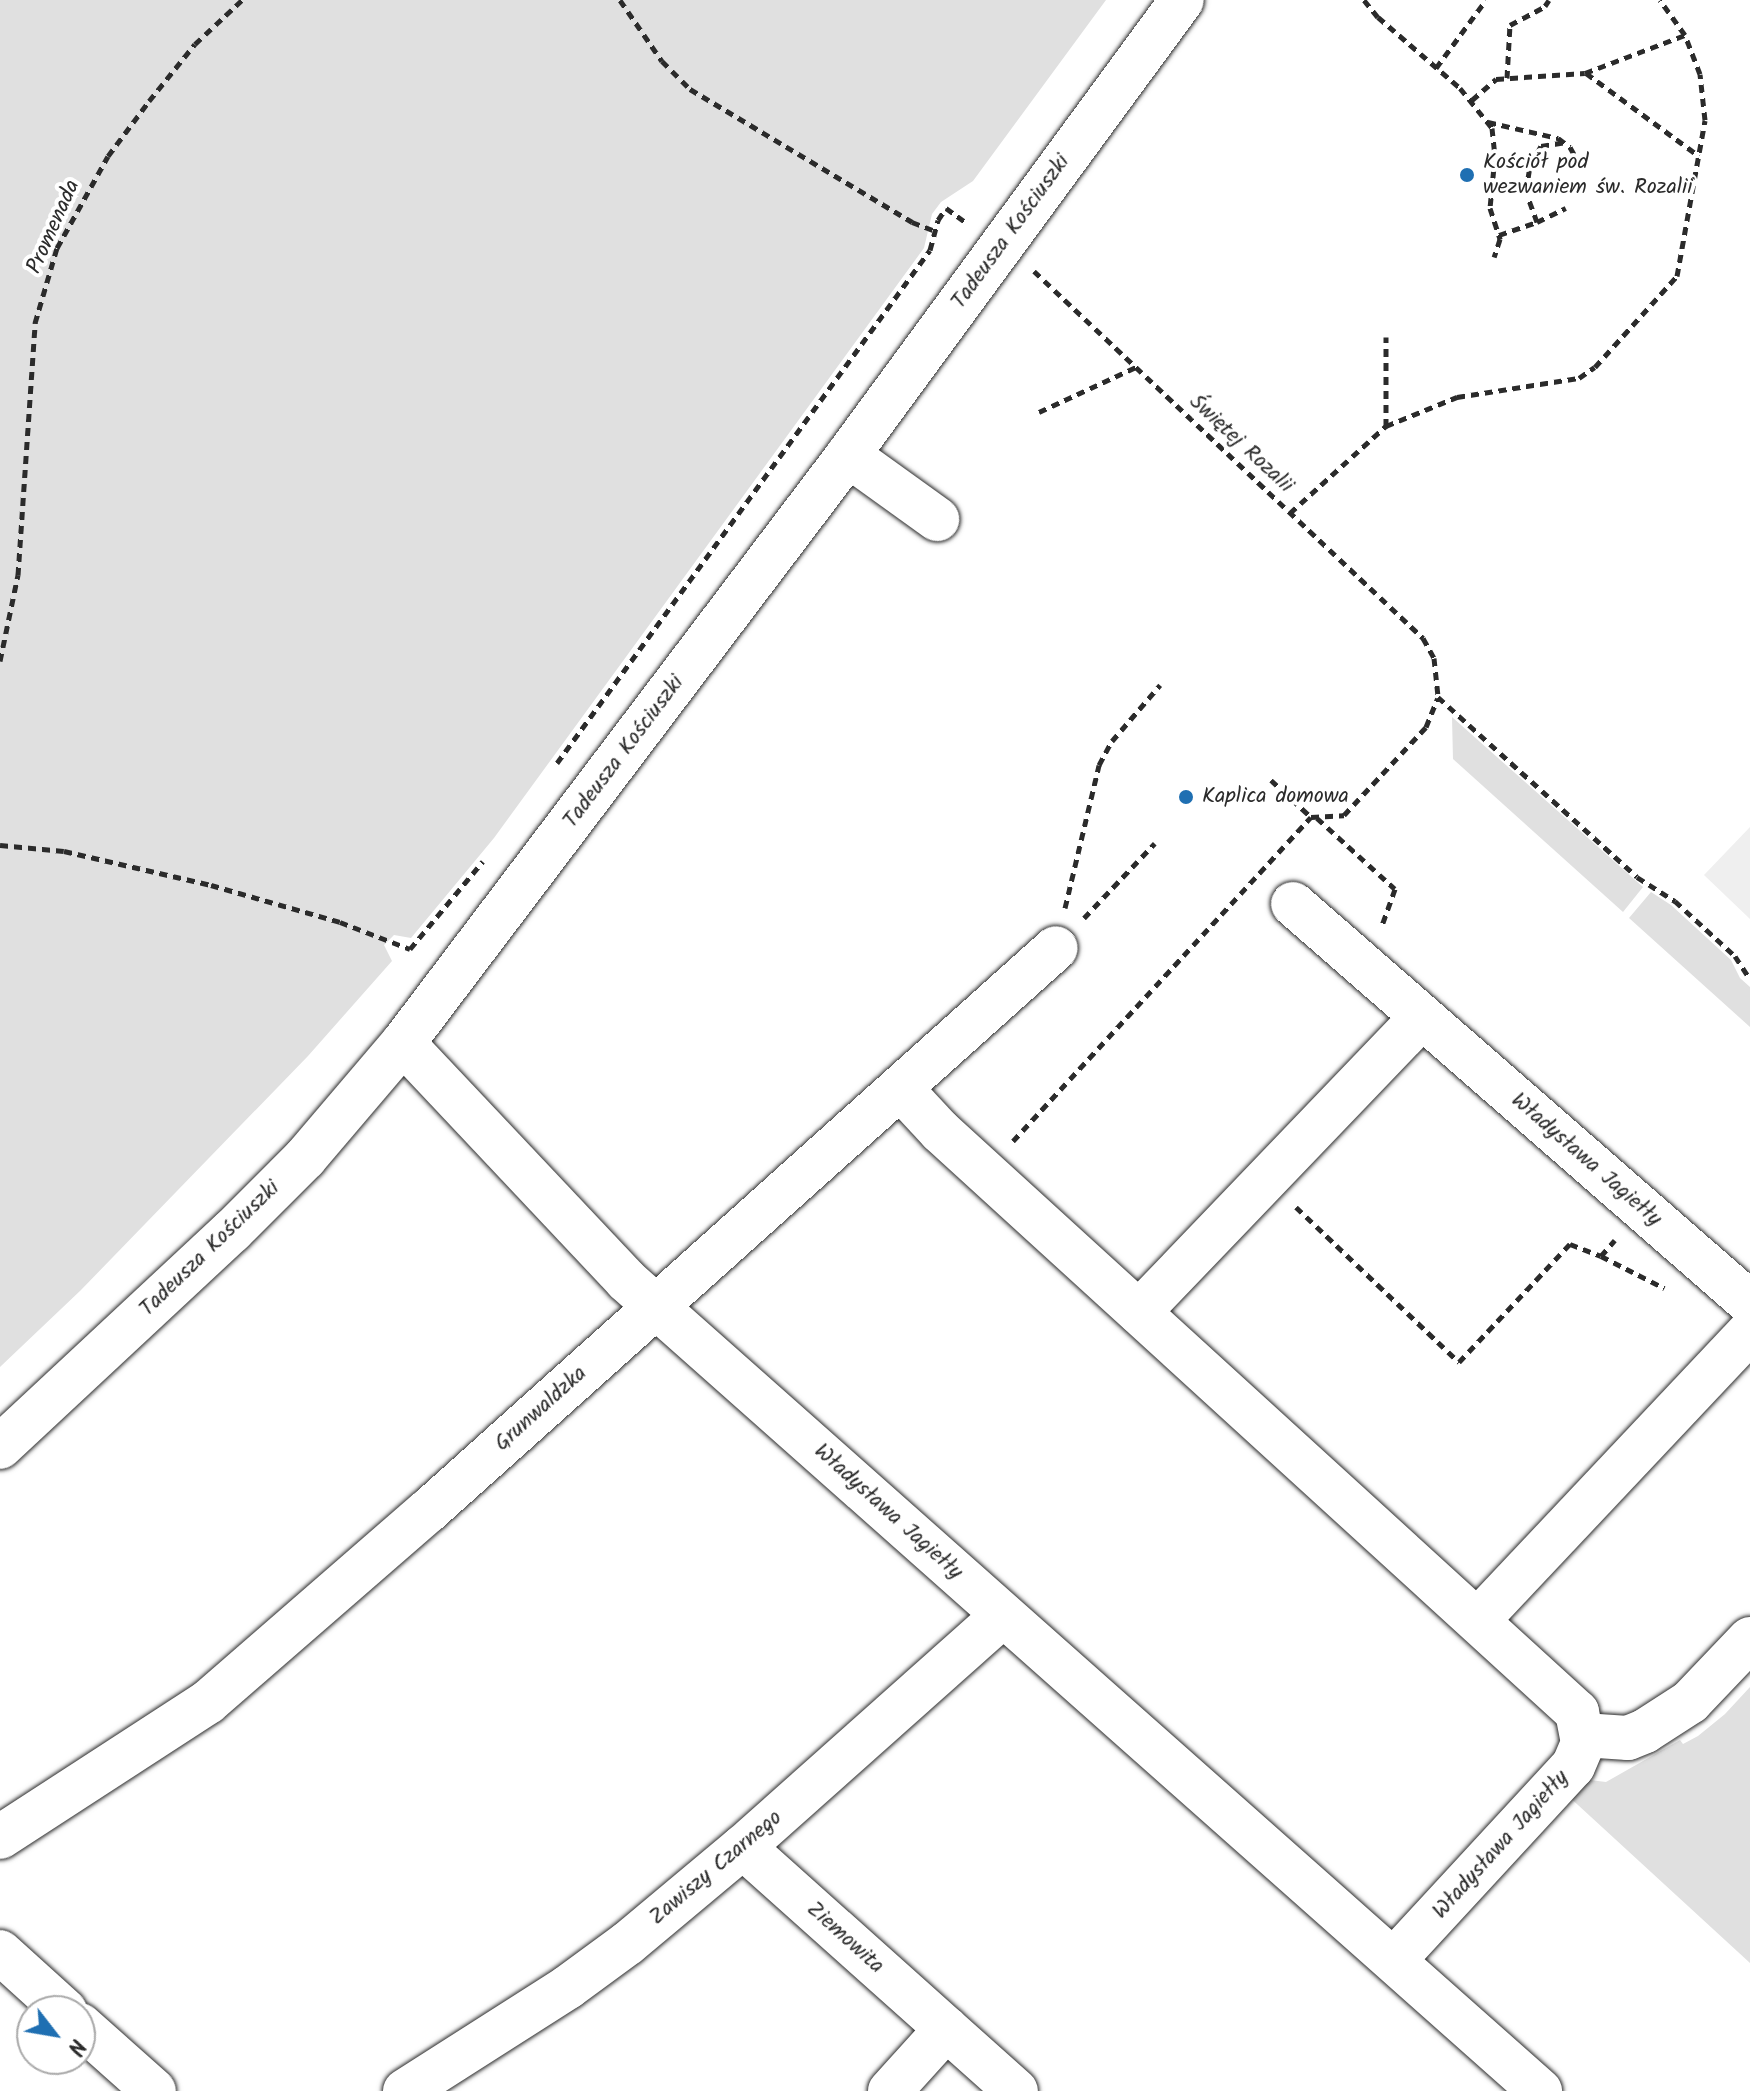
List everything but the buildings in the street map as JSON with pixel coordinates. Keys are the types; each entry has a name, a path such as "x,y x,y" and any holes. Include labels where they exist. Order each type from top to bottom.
{"street":[{"name":"Tadeusza Kościuszki","path":"0,1447 305,1158 403,1043 848,455 1182,0"},
{"path":"848,455 937,519"},
{"name":"Władysława Jagiełły","path":"1293,904 1750,1303"},
{"name":"Grunwaldzka","path":"0,1837 208,1702 1056,948"},
{"path":"1139,1312 1422,1017"},
{"name":"Władysława Jagiełły","path":"403,1043 612,1267 1395,1959 1540,2091"},
{"path":"901,1089 985,1171 1570,1702 1579,1717 1583,1735 1628,1738 1645,1731 1690,1702 1750,1639"},
{"path":"1478,1620 1750,1331"},
{"name":"Zawiszy Czarnego","path":"405,2091 601,1963 743,1847 1003,1615"},
{"name":"Władysława Jagiełły","path":"1395,1959 1573,1766 1583,1735"},
{"name":"Ziemowita","path":"743,1847 1016,2091"},
{"path":"0,1952 47,1995"},
{"path":"890,2091 946,2029"},
{"path":"96,2039 154,2091"}],"path":[{"name":"Promenada","path":"0,661 18,575 35,323 57,248 108,156 195,44 242,0"},
{"path":"620,0 662,61 690,89 912,222 935,231"},
{"path":"1364,0 1472,100 1488,122 1495,156 1490,208 1493,225 1499,235 1494,257"},
{"path":"1436,68 1486,0"},
{"path":"1507,78 1510,25 1545,6 1549,0"},
{"path":"1290,513 1386,426 1457,397 1579,378 1595,367 1677,276 1705,120 1700,74 1685,35 1660,0"},
{"path":"1472,100 1488,84 1507,78 1585,73 1685,35"},
{"path":"1585,73 1699,156"},
{"path":"1488,122 1565,142 1579,163"},
{"path":"1537,222 1526,191 1530,165 1541,146 1565,142"},
{"path":"552,771 930,250 946,208 972,227"},
{"path":"1499,235 1566,208"},
{"name":"Świętej Rozalii","path":"1037,273 1423,638 1434,658 1438,697"},
{"path":"1386,337 1386,426"},
{"path":"1039,412 1136,367"},
{"path":"1056,948 1099,765 1112,741 1160,685"},
{"path":"985,1171 1311,817 1344,815 1426,727 1438,697 1637,877 1675,901 1735,956 1750,979"},
{"path":"1271,780 1311,817"},
{"path":"1056,948 1155,843"},
{"path":"0,845 64,851 211,885 340,922 410,949 490,852"},
{"path":"1267,1177 1459,1362 1570,1244 1601,1256 1642,1210"}],"shaded area":[{"path":"0,0 1106,0 973,181 941,202 932,214 924,248 494,838 411,938 394,935 384,945 392,961 308,1056 81,1290 0,1367"},
{"path":"1452,717 1643,887 1623,912 1453,759"},
{"path":"1750,827 1750,919 1704,875"},
{"path":"1651,892 1671,905 1731,960 1740,978 1750,987 1750,1027 1629,918"},
{"path":"1750,1687 1750,1963 1566,1794 1582,1779 1606,1782 1680,1740 1683,1744 1698,1736 1725,1714"}],"place":[{"name":"Kościół pod wezwaniem św. Rozalii","path":"1467,175"},
{"name":"Kaplica domowa","path":"1186,797"}]}
